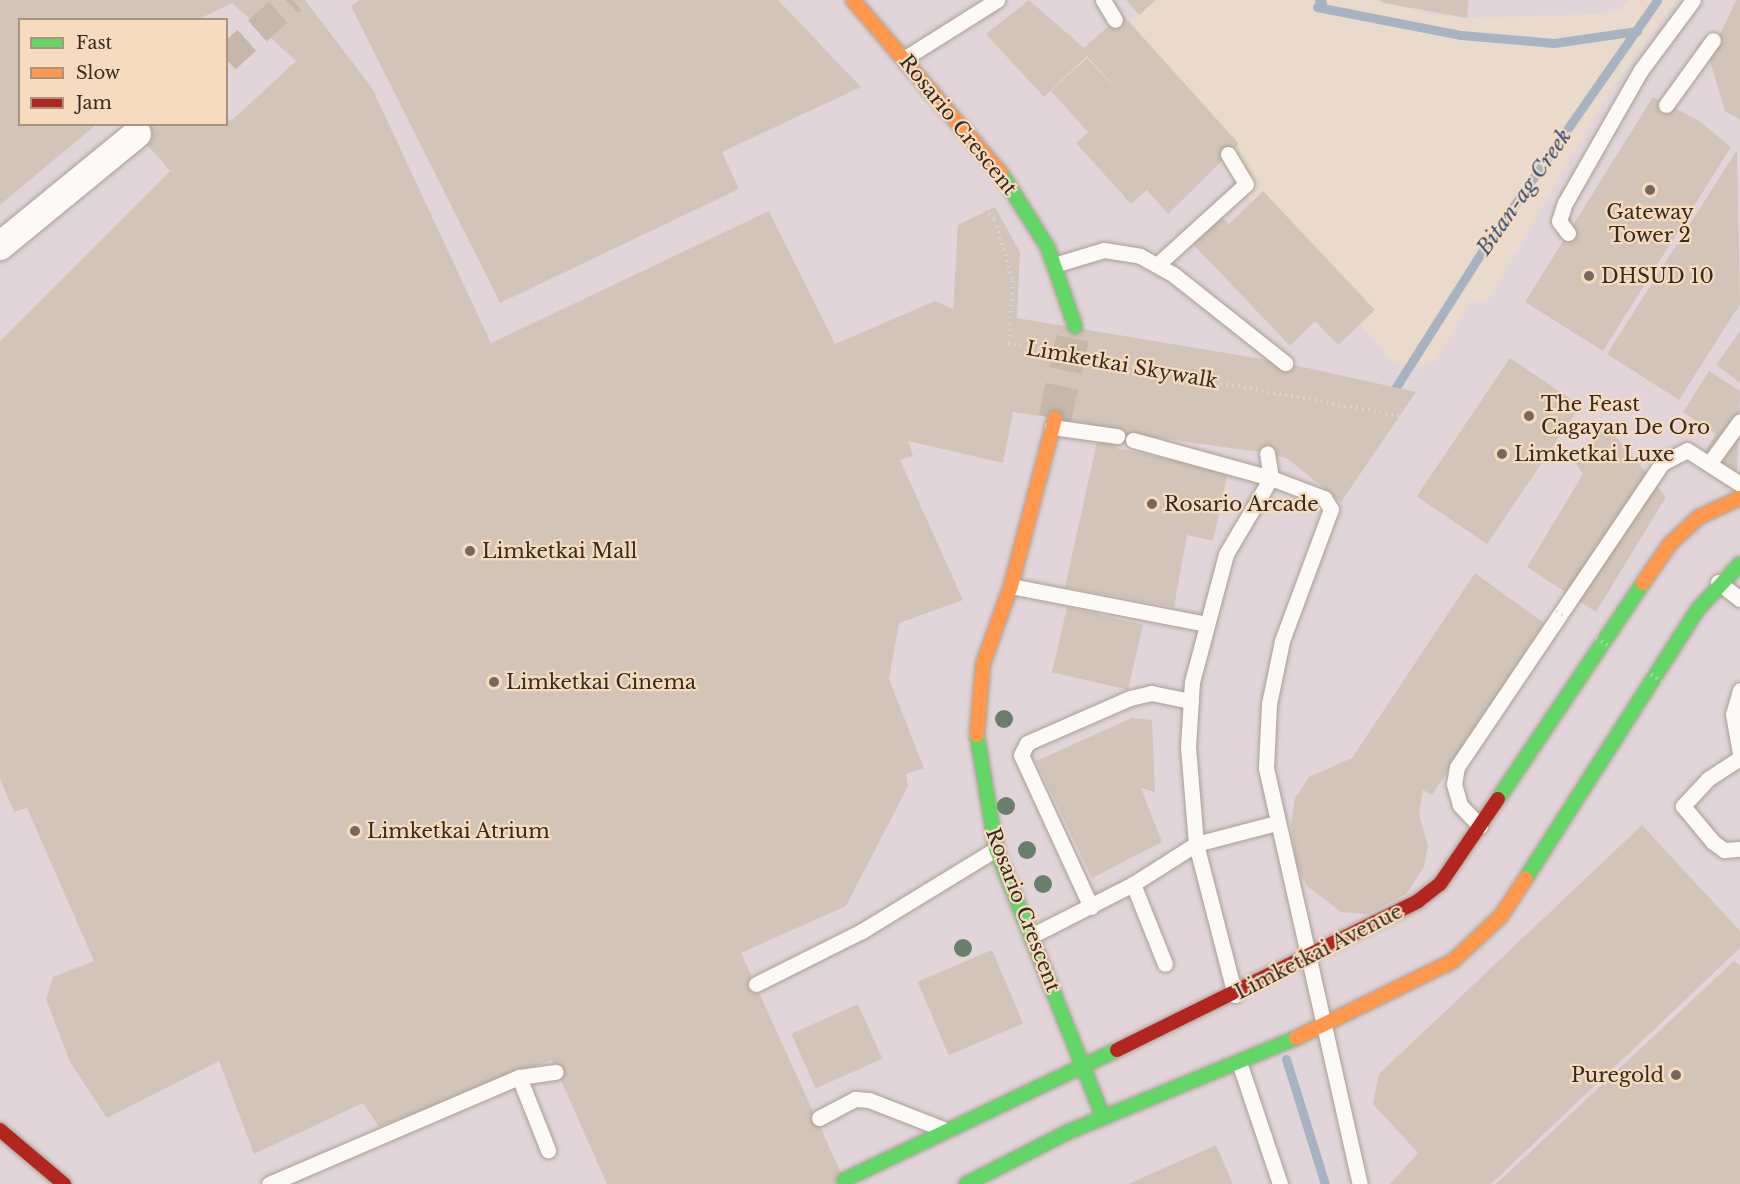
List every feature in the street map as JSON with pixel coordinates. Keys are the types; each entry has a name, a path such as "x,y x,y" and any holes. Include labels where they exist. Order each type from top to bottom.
{"street":[{"name":"Rosario Crescent","path":"853,0 996,166 1036,225 1054,265 1075,326"},
{"path":"0,246 137,134"},
{"name":"Rosario Crescent","path":"1053,423 1011,586 983,664 977,699 981,782 996,849 1033,934 1080,1065 1103,1118"},
{"name":"Limketkai Avenue","path":"844,1180 943,1129 1235,995 1311,958 1418,901 1440,884 1670,544 1699,517 1740,498"},
{"path":"966,1184 1103,1118 1239,1062 1323,1024 1452,961 1502,916 1718,582 1740,564"},
{"path":"0,1130 63,1184"}],"lane":[{"path":"904,58 997,0"},
{"path":"1103,0 1115,20"},
{"path":"1568,233 1559,222 1565,203 1641,70 1693,0"},
{"path":"1666,105 1713,40"},
{"path":"1157,265 1246,184 1228,154"},
{"path":"1054,265 1113,250 1157,265 1285,363"},
{"path":"1711,461 1740,421"},
{"path":"1053,423 1117,436"},
{"path":"1133,440 1271,478 1324,498 1331,509 1274,676 1266,768 1276,823 1311,958 1323,1024 1360,1184"},
{"path":"1480,826 1460,805 1454,784 1469,744 1662,463 1688,450 1711,461 1740,484"},
{"path":"1235,995 1196,844 1187,784 1191,701 1206,624 1226,554 1271,478 1267,453"},
{"path":"1718,582 1740,599"},
{"path":"1011,586 1206,624"},
{"path":"1740,690 1733,714 1740,752"},
{"path":"1091,907 1021,755 1027,743 1130,698 1151,693 1191,701"},
{"path":"1740,758 1708,779 1683,806 1713,842 1724,850 1740,849"},
{"path":"1033,934 1133,884 1196,844 1276,823"},
{"path":"756,984 861,930 996,849"},
{"path":"1133,884 1165,963"},
{"path":"1239,1062 1280,1184"},
{"path":"269,1184 519,1077 556,1072"},
{"path":"519,1077 548,1150"},
{"path":"819,1118 855,1099 868,1100 943,1129"}],"path":[{"name":"Limketkai Skywalk","path":"899,137 916,163 968,192 995,220 1013,281 1008,344 1418,419"},
{"path":"1377,491 1700,707 1656,776"}],"shaded area":[{"path":"0,0 1152,0 1109,40 1395,364 1416,369 1437,359 1472,299 1486,304 1608,94 1676,0 1740,0 1740,970 1509,1184 0,1184"},
{"path":"1376,0 1629,0 1619,10 1600,14 1467,18 1425,14"}],"building":[{"name":"Limketkai Mall","path":"0,0 305,0 372,88 491,343 769,211 835,344 935,301 953,309 958,225 995,207 1020,252 1017,318 1285,363 1416,392 1341,502 1288,459 1267,453 1136,435 1133,444 1116,441 1118,430 1013,412 1003,463 908,441 913,456 900,460 963,600 899,623 889,679 924,768 906,774 908,786 846,906 741,953 846,1184 607,1184 552,1060 379,1127 363,1103 254,1154 219,1061 107,1118 70,1062 46,999 53,977 94,961 27,808 14,812 0,779 0,341 170,171 131,126 228,126 228,118 231,121 296,61 232,3 201,18 18,18 18,126 95,126 0,205"},
{"path":"360,0 778,0 861,87 722,152 739,189 500,303 351,6"},
{"path":"1029,0 1084,48 1122,14 1239,144 1168,214 1147,190 1131,204 1076,143 1088,132 1051,91 1087,58 1126,100 1087,56 1044,97 986,34"},
{"path":"1126,0 1156,0 1139,15"},
{"path":"1379,0 1469,0 1467,18 1384,3"},
{"path":"1736,0 1740,0 1740,120 1725,111 1709,58"},
{"name":"Gateway Tower 2","path":"1653,97 1698,120 1731,147 1603,351 1525,302"},
{"path":"1737,150 1740,304 1679,400 1607,354"},
{"path":"1263,191 1375,310 1338,345 1315,321 1290,346 1191,242 1218,214 1229,224"},
{"path":"1740,331 1740,383 1716,365"},
{"name":"Limketkai Luxe","path":"1510,358 1580,406 1487,544 1417,496"},
{"path":"1709,371 1740,391 1737,472 1705,452 1716,434 1683,412"},
{"path":"1604,422 1666,497 1596,612 1527,567 1583,474 1576,464"},
{"name":"Rosario Arcade","path":"1098,437 1117,442 1116,448 1228,472 1213,541 1187,535 1174,607 1065,587"},
{"path":"1475,573 1544,623 1432,795 1423,790 1419,814 1428,846 1424,867 1406,894 1368,914 1341,912 1307,886 1297,867 1291,826 1295,798 1309,777 1352,758"},
{"path":"1067,607 1143,625 1128,690 1052,672"},
{"path":"1132,718 1152,720 1155,792 1141,788 1162,842 1092,878 1036,761"},
{"path":"1642,825 1740,931 1740,948 1491,1184 1390,1184 1418,1153 1373,1104 1379,1074"},
{"path":"992,950 1023,1024 949,1055 917,982"},
{"name":"Puregold","path":"1734,961 1740,966 1740,1184 1496,1184"},
{"path":"858,1004 882,1059 816,1089 791,1034"},
{"path":"1216,1145 1233,1184 1128,1184"}],"waterway":[{"path":"1319,0 1322,3 1317,7 1461,35 1554,43 1637,31"},
{"name":"Bitan-ag Creek","path":"1396,387 1485,247 1657,0"},
{"name":"Bitan-ag Creek","path":"1286,1059 1325,1184"}],"tunnel":[{"path":"228,57 292,0"},
{"path":"1055,418 1075,326"}],"traffic: fast":[{"path":"1001,173 1048,248 1075,326"},
{"path":"1526,878 1699,608 1740,564"},
{"path":"1498,799 1643,583"},
{"path":"977,735 996,849 1103,1117"},
{"path":"966,1184 1068,1132 1296,1038"},
{"path":"844,1180 1117,1050"}],"traffic: slow":[{"path":"853,0 1001,173"},
{"path":"977,735 983,664 1011,586 1055,418"},
{"path":"1643,583 1670,544 1699,517 1740,498"},
{"path":"1296,1038 1453,961 1501,916 1526,878"}],"traffic: jam":[{"path":"1117,1050 1418,901 1440,884 1498,799"},
{"path":"0,1130 64,1184"}],"place":[{"name":"Gateway Tower 2","path":"1650,190"},
{"name":"DHSUD 10","path":"1589,276"},
{"name":"The Feast Cagayan De Oro","path":"1529,416"},
{"name":"Limketkai Luxe","path":"1502,454"},
{"name":"Rosario Arcade","path":"1152,504"},
{"name":"Limketkai Mall","path":"470,551"},
{"name":"Limketkai Cinema","path":"494,682"},
{"name":"Limketkai Atrium","path":"355,831"},
{"name":"Puregold","path":"1676,1075"}]}
